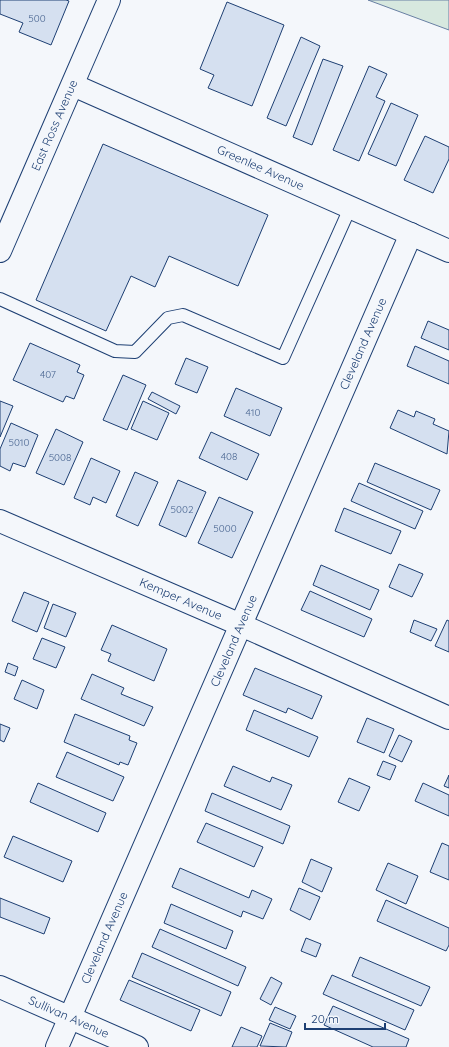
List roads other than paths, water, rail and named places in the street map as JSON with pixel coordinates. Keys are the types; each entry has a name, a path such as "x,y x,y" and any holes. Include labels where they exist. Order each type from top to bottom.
{"street":[{"name":"East Ross Avenue","path":"0,251 109,0"},
{"name":"Greenlee Avenue","path":"72,85 449,251"},
{"name":"Cleveland Avenue","path":"57,1047 411,234"},
{"name":"Kemper Avenue","path":"0,521 241,625 449,718"},
{"name":"Sullivan Avenue","path":"0,986 138,1047"}],"lane":[{"path":"0,299 115,351 135,352 168,318 183,315 283,358 350,208"}]}
